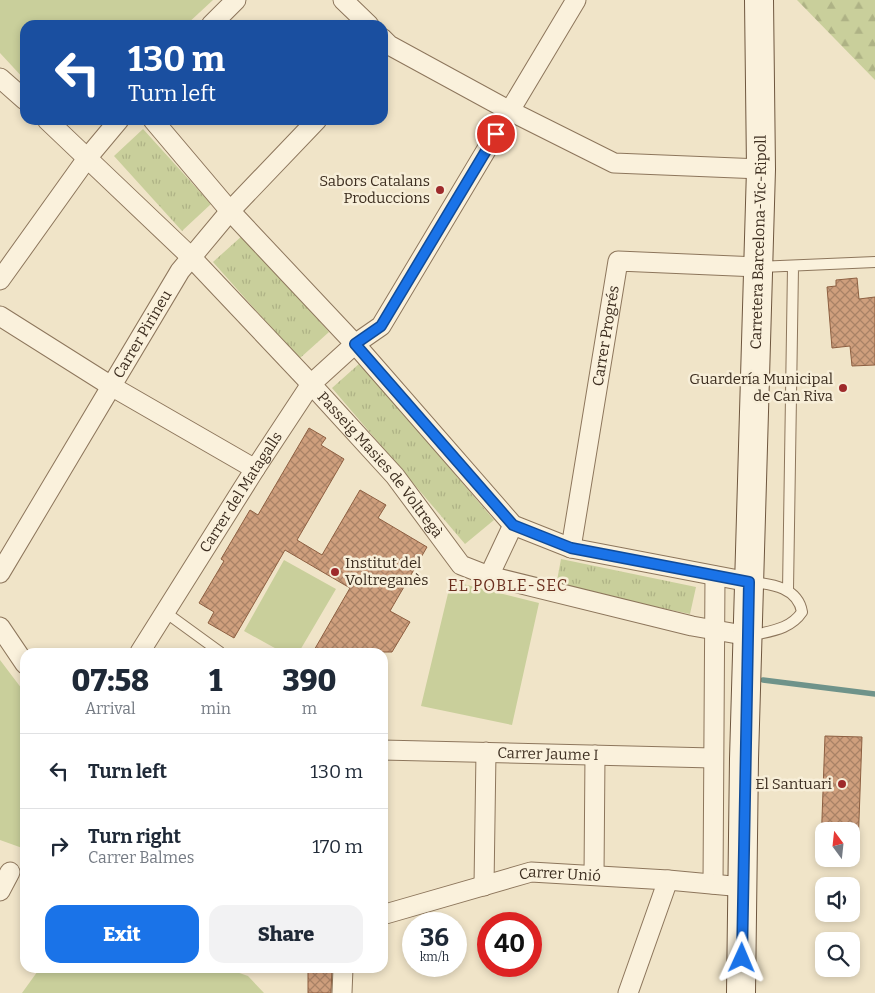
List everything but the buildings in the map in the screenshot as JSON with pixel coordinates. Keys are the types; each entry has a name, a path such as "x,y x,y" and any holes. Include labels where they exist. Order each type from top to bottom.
{"street":[{"path":"216,20 236,0"},
{"path":"343,0 364,20"},
{"name":"Carrer del Matagalls","path":"142,648 311,384 355,344 381,326 576,0"},
{"name":"Carretera Barcelona-Vic-Ripoll","path":"741,993 744,887 744,759 761,169 759,0"},
{"path":"388,47 614,163 761,169"},
{"path":"0,78 20,96"},
{"name":"Passeig Masies de Voltregà","path":"53,125 191,257 311,384 395,476 462,565 489,576 713,630 749,636"},
{"path":"0,280 88,157 115,125"},
{"path":"157,125 230,211 355,344 513,525 571,548 749,582"},
{"name":"Carrer Pirineu","path":"0,573 180,272 230,211 312,125"},
{"name":"Carrer Progrés","path":"571,548 618,261 758,267"},
{"path":"0,316 111,386 255,469"},
{"path":"489,576 513,525"},
{"path":"714,884 713,630 715,576"},
{"path":"0,627 20,657"},
{"name":"Carrer Jaume I","path":"388,750 713,758"},
{"path":"484,886 486,752"},
{"path":"594,875 595,755"},
{"path":"0,891 10,872"},
{"name":"Carrer Unió","path":"388,913 531,872 668,880 744,887"},
{"path":"628,993 668,880"},
{"path":"342,993 344,973"}],"lane":[{"path":"758,267 875,262"},
{"path":"788,590 793,267"},
{"path":"749,582 770,584 788,590 801,603 802,612 797,620 782,629 749,636"},
{"path":"165,612 214,648"}],"green space":[{"path":"0,0 213,0 191,20 20,20 20,75 0,53"},
{"path":"797,0 875,0 875,80"},
{"path":"143,129 211,204 182,231 114,156"},
{"path":"243,235 329,332 299,359 213,262"},
{"path":"360,363 494,520 465,544 332,388"},
{"path":"561,559 696,587 690,614 556,586"},
{"path":"284,560 336,589 301,648 275,648 244,631"},
{"path":"451,581 539,603 512,725 421,706"},
{"path":"0,660 20,686 20,847 0,840"},
{"path":"36,973 239,973 248,976 264,993 22,993"}],"waterway":[{"path":"763,680 875,694"}],"place":[{"name":"Sabors Catalans Produccions","path":"440,190"},
{"name":"Guardería Municipal de Can Riva","path":"843,388"},
{"name":"Institut del Voltreganès","path":"335,572"},
{"name":"El Santuari","path":"842,784"}],"district":[{"name":"EL POBLE-SEC","path":"508,585"}],"route":[{"path":"496,134 381,326 355,344 513,525 571,548 749,582 749,636 744,759 742,958"}]}
